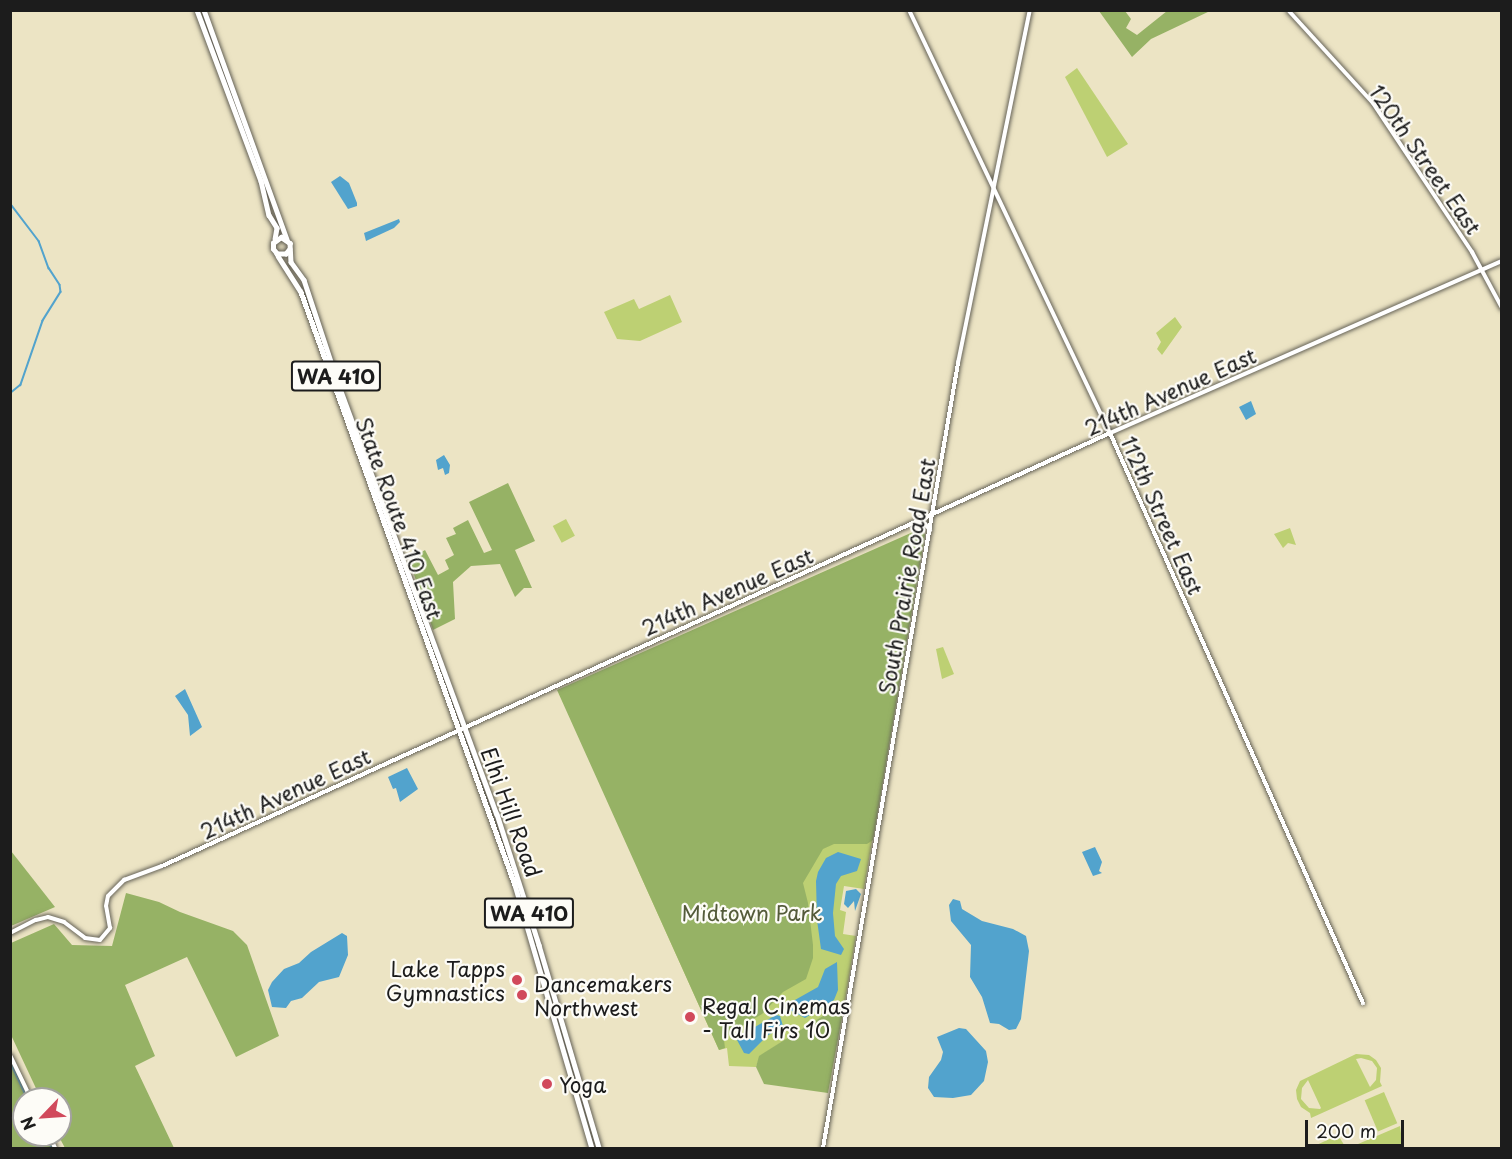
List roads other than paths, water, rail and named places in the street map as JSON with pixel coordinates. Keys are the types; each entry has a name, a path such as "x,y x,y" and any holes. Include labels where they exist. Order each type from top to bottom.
{"main road":[{"name":"WA 410","path":"197,10 263,187 269,215 277,228 272,247 277,254"},
{"name":"WA 410","path":"204,10 290,249"},
{"path":"274,241 279,237 287,239"},
{"path":"277,254 284,255 290,249"},
{"name":"State Route 410 East","path":"290,249 291,262 304,280 312,311 464,728"},
{"name":"State Route 410 East","path":"277,254 301,292 459,730"},
{"name":"Elhi Hill Road","path":"464,728 520,884 599,1149"},
{"name":"Elhi Hill Road","path":"459,730 515,885 592,1149"}],"street":[{"name":"112th Street East","path":"909,10 1110,433 1363,1003"},
{"name":"South Prairie Road East","path":"823,1149 960,352 1030,10"},
{"name":"120th Street East","path":"1288,10 1373,103 1482,269 1502,308"},
{"path":"987,173 998,172"},
{"path":"990,206 1002,206"},
{"name":"214th Avenue East","path":"10,933 36,920 52,917 67,924 85,939 100,940 110,928 107,899 118,883 162,866 1110,433 1502,261"},
{"path":"935,501 946,508"},
{"path":"916,521 925,524 930,530"},
{"path":"10,1055 26,1087"}],"water":[{"path":"340,176 349,183 357,206 348,209 331,182"},
{"path":"399,219 400,222 394,228 366,241 364,233"},
{"path":"1251,401 1256,414 1246,420 1239,407"},
{"path":"444,455 450,465 449,473 445,475 443,468 438,470 436,460"},
{"path":"185,689 202,727 190,736 188,715 175,696"},
{"path":"407,768 418,789 400,802 396,788 393,789 388,777"},
{"path":"1095,847 1102,862 1099,871 1102,873 1093,876 1082,852"},
{"path":"838,852 861,859 857,871 841,876 836,884 833,913 835,936 844,949 841,955 821,949 817,920 816,881 818,872 826,858"},
{"path":"856,889 861,894 855,911 854,901 848,908 844,904 846,891"},
{"path":"953,899 960,901 962,909 982,921 1013,929 1026,936 1029,951 1021,1019 1016,1029 1009,1030 999,1024 990,1023 982,997 970,977 971,945 951,921 949,905"},
{"path":"342,933 347,936 348,955 339,977 319,982 302,998 291,1001 286,1008 272,1007 268,990 284,969 299,963 311,952"},
{"path":"837,962 838,990 834,1000 805,1018 788,1009 786,1005 818,987 825,969"},
{"path":"776,1015 780,1016 783,1026 767,1036 749,1054 744,1053 737,1040 741,1035"},
{"path":"959,1028 966,1029 986,1051 988,1062 984,1081 971,1095 953,1098 934,1097 928,1088 929,1077 941,1060 943,1052 937,1037"}],"waterway":[{"path":"10,203 39,241 49,268 60,285 61,292 43,321 21,385 10,394"},
{"path":"10,1061 22,1087"}],"place":[{"name":"Lake Tapps Gymnastics","path":"517,980"},
{"name":"Dancemakers Northwest","path":"522,995"},
{"name":"Regal Cinemas - Tall Firs 10","path":"690,1017"},
{"name":"Yoga","path":"547,1084"}],"park label":[{"name":"Midtown Park","path":"752,912"}]}
